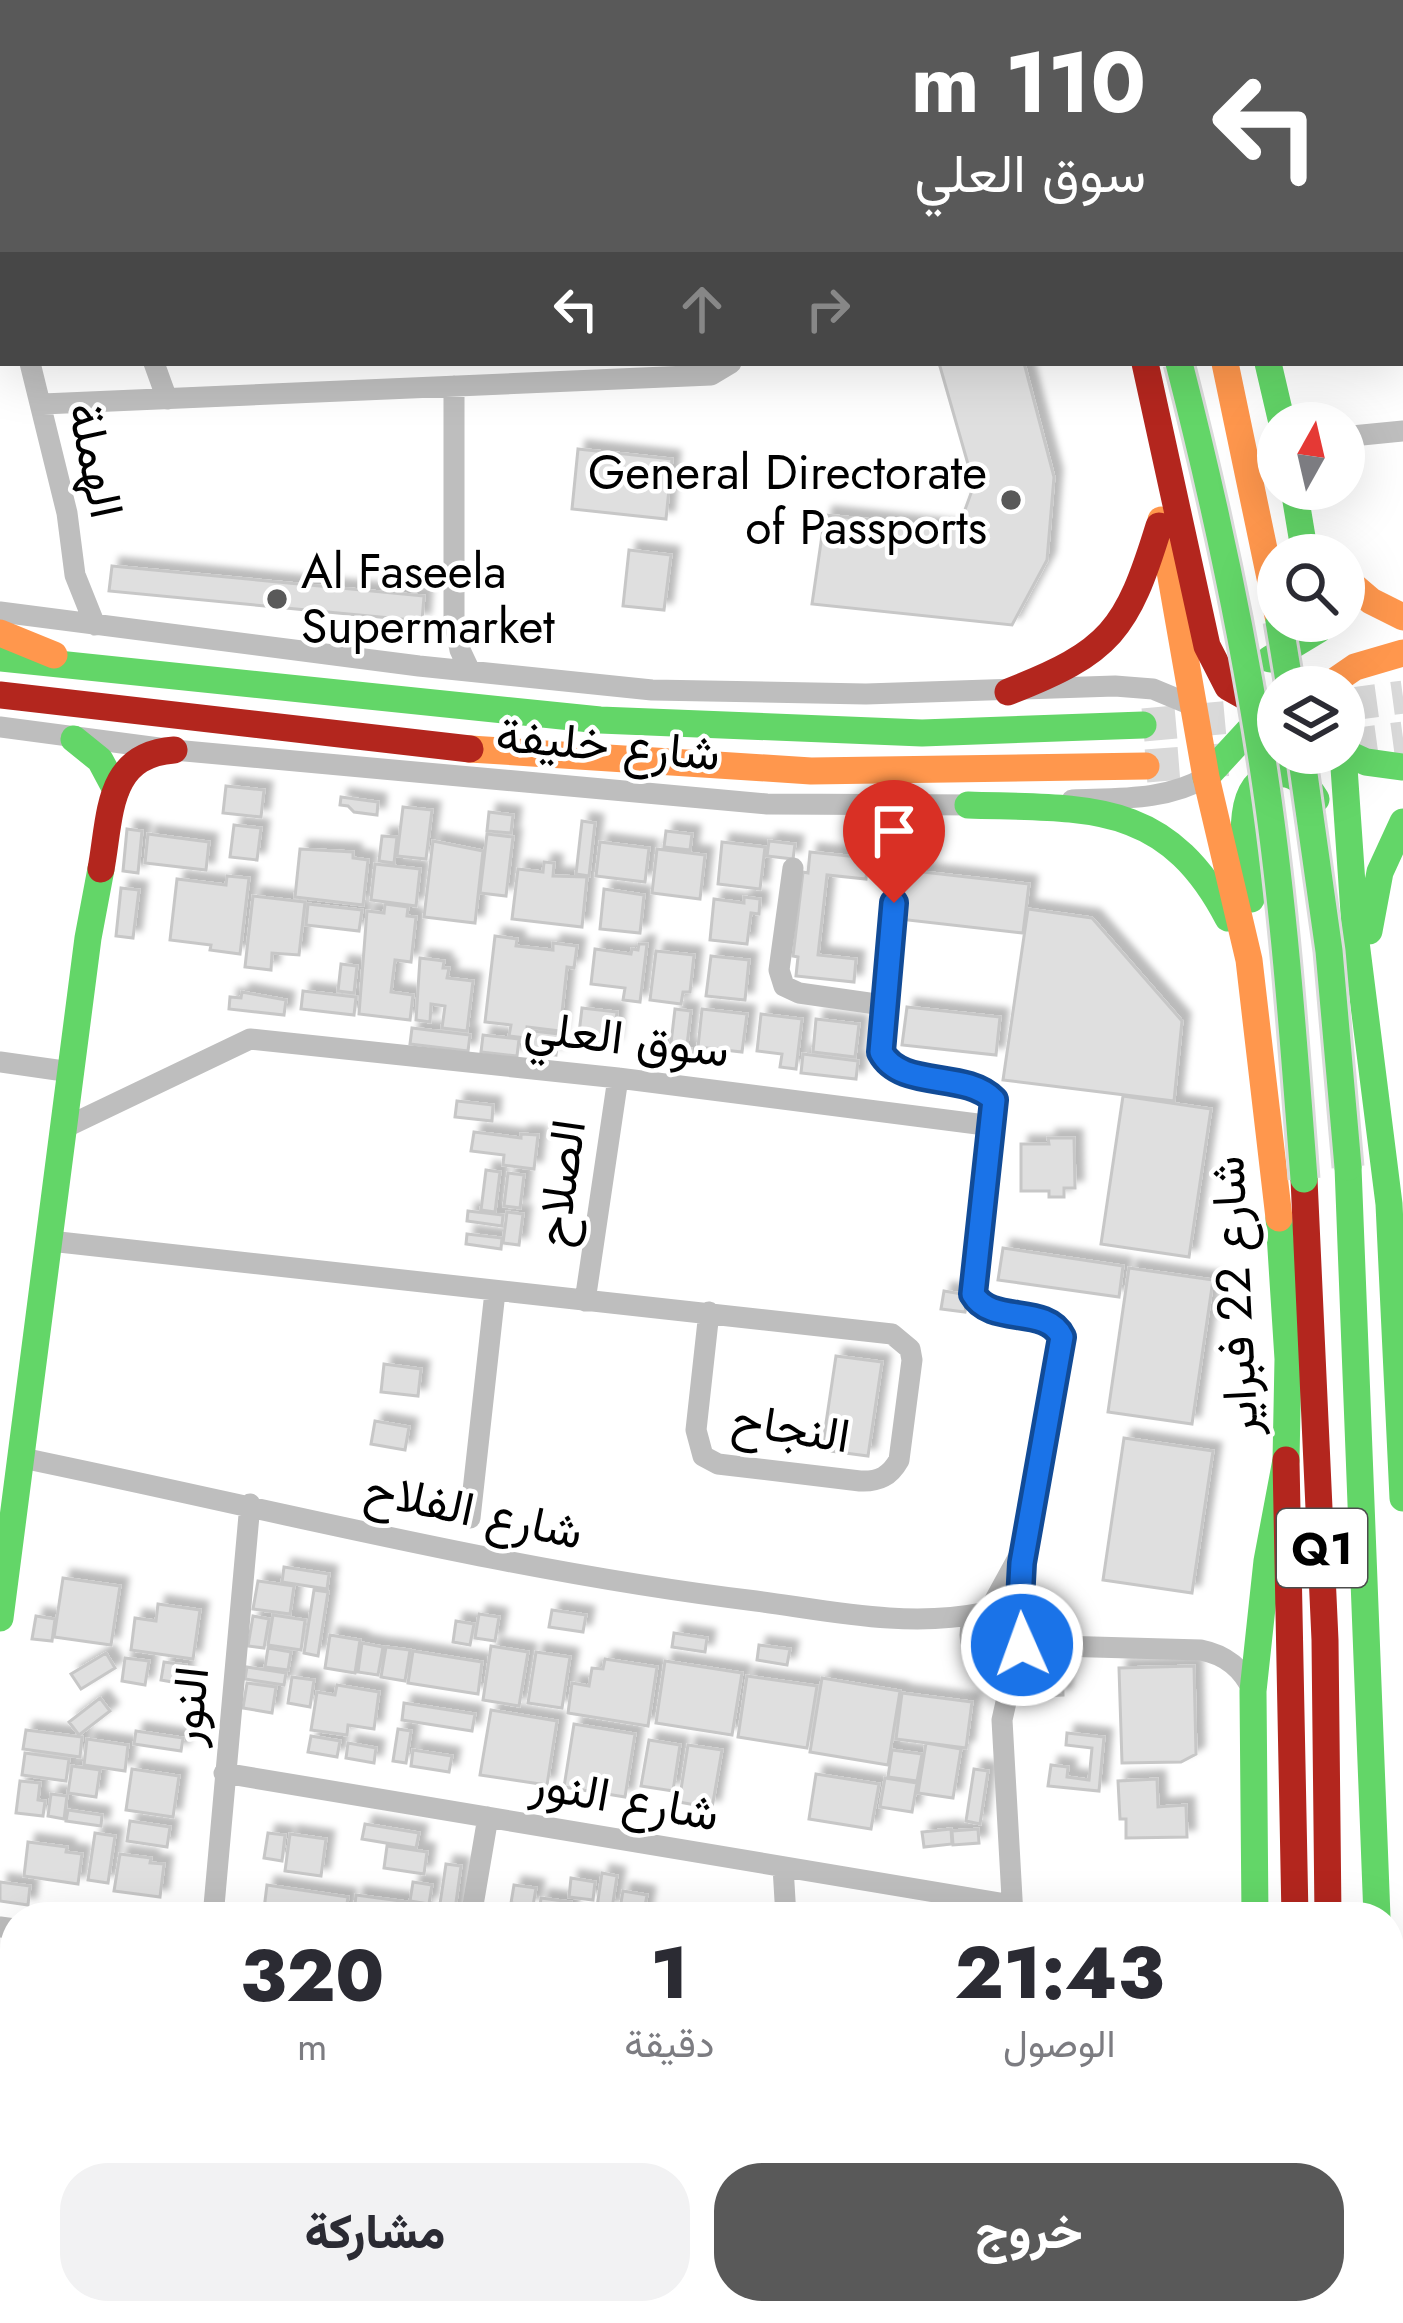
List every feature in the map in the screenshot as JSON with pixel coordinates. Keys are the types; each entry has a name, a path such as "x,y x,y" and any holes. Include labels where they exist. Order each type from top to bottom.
{"main road":[{"path":"1146,366 1207,646 1228,687 1257,700"},
{"name":"شارع 22 فبراير","path":"1180,366 1214,495 1256,729 1283,929 1304,1179 1325,1640 1328,1902"},
{"path":"1226,366 1263,534"},
{"path":"1269,366 1277,402"},
{"path":"1008,692 1058,674 1106,643 1138,597 1171,472"},
{"name":"شارع 22 فبراير","path":"1161,520 1206,777 1249,960 1282,1242 1288,1359 1286,1460 1267,1561 1253,1691 1255,1902"},
{"path":"1365,596 1403,616"},
{"path":"0,633 71,665"},
{"path":"1207,646 1235,658 1270,659 1294,642"},
{"path":"1358,666 1403,653"},
{"name":"شارع خليفة","path":"0,658 600,720 922,733 1143,725"},
{"name":"شارع خليفة","path":"0,695 524,754 763,770 923,773 1146,766"},
{"path":"1193,706 1257,738"},
{"path":"74,739 94,750 109,768 116,790"},
{"path":"0,1618 88,938 116,790 127,767 148,752 174,749"},
{"path":"1206,777 1257,752"},
{"path":"1365,762 1403,767"},
{"path":"1218,818 1257,763"},
{"name":"Q1","path":"1304,774 1329,951 1348,1167 1377,1902"},
{"path":"1314,774 1348,811"},
{"path":"1345,774 1357,942 1390,1204 1403,1498"},
{"path":"1249,960 1245,802 1255,785 1272,775 1292,776 1315,795 1337,894 1357,942"},
{"path":"968,806 1116,816 1153,828 1177,844 1210,881 1224,908 1254,1004"},
{"path":"1364,985 1380,872 1403,822"},
{"path":"1286,1460 1295,1902"}],"street":[{"name":"الهملة","path":"31,366 67,513 75,574 95,625"},
{"path":"155,366 167,399"},
{"path":"43,404 711,375 725,366"},
{"path":"454,386 454,619 469,670"},
{"path":"1365,435 1403,431"},
{"name":"الهملة","path":"47,618 65,599 75,574"},
{"name":"شارع خليفة","path":"0,612 419,666 652,690 1008,692 1138,687 1167,693 1193,706"},
{"path":"419,666 438,652 454,619"},
{"name":"شارع خليفة","path":"0,727 74,739 767,804 968,806 1142,796 1178,790 1206,777"},
{"path":"900,831 881,1052 896,1069 984,1090 994,1100 973,1294 986,1308 1049,1322 1062,1337 1024,1544 1020,1649"},
{"path":"793,868 779,970 784,986 799,993 883,1005"},
{"name":"سوق العلي","path":"64,1128 250,1039 618,1078 993,1126"},
{"path":"0,1062 71,1072"},
{"name":"الصلاح","path":"585,1301 618,1078"},
{"name":"النجاح","path":"50,1241 495,1292 709,1312 881,1332 903,1340 912,1360 899,1460 893,1470 884,1478 860,1481 718,1464 703,1456 697,1430 709,1312"},
{"path":"470,1518 495,1292"},
{"name":"شارع الفلاح","path":"22,1459 573,1574 692,1593 914,1621 986,1611"},
{"name":"النور","path":"214,1902 250,1504"},
{"path":"1024,1544 971,1629 977,1652 994,1662 1020,1649 1215,1653 1238,1668 1253,1691"},
{"path":"986,1611 1006,1610 1019,1619"},
{"name":"شارع الفلاح","path":"914,1621 977,1652"},
{"name":"شارع النور","path":"1002,1720 1020,1649"},
{"name":"شارع النور","path":"977,1652 1002,1720 1012,1902"},
{"name":"شارع النور","path":"224,1773 966,1902"},
{"path":"474,1902 488,1817"},
{"path":"783,1867 785,1902"}],"building":[{"name":"General Directorate of Passports","path":"940,366 1025,366 1054,477 1047,560 1012,625 812,604 825,515 958,529 974,485"},
{"path":"578,449 672,459 666,519 572,509"},
{"path":"629,550 671,555 664,610 623,606"},
{"path":"112,566 424,596 422,621 109,591"},
{"path":"226,786 264,790 261,817 223,813"},
{"path":"341,797 378,802 377,815 340,805"},
{"path":"403,807 432,810 426,859 397,856"},
{"path":"489,812 513,815 511,833 487,831"},
{"path":"582,821 595,823 589,876 576,874"},
{"path":"234,825 261,828 257,860 230,857"},
{"path":"127,829 142,831 138,873 123,871"},
{"path":"666,831 692,834 690,850 664,847"},
{"path":"148,834 209,842 206,870 145,863"},
{"path":"487,834 513,837 506,896 480,893"},
{"path":"382,836 397,837 394,863 379,861"},
{"path":"433,841 483,851 475,923 424,917"},
{"path":"769,841 795,844 793,859 767,856"},
{"path":"600,842 649,848 645,882 596,876"},
{"path":"722,842 765,847 760,889 718,884"},
{"path":"300,849 353,852 353,858 368,860 363,905 295,897"},
{"path":"657,849 705,855 700,899 652,893"},
{"path":"810,852 868,858 866,879 827,875 818,955 856,959 854,982 796,976 798,957 793,956 803,872 808,873"},
{"path":"544,862 554,863 553,876 587,877 582,927 512,919 518,869 543,872"},
{"path":"375,864 420,869 416,906 371,900"},
{"path":"905,870 1029,884 1023,933 899,919"},
{"path":"227,876 249,878 240,954 170,940 177,879 226,885"},
{"path":"121,888 139,890 133,938 116,936"},
{"path":"604,889 644,895 640,933 600,929"},
{"path":"253,896 305,902 299,955 272,953 271,970 245,967"},
{"path":"744,897 760,899 759,914 751,913 747,944 710,940 714,899 744,903"},
{"path":"308,904 362,910 359,931 306,925"},
{"path":"385,904 408,907 407,916 416,917 411,962 395,960 391,992 413,995 410,1020 359,1014 367,911 384,913"},
{"path":"1028,909 1092,918 1182,1021 1174,1101 1003,1080"},
{"path":"495,936 517,939 516,946 553,950 553,943 577,946 574,968 567,967 560,1031 527,1027 526,1038 509,1036 511,1025 485,1022"},
{"path":"639,944 647,944 640,1002 623,1000 625,988 591,984 595,949 631,954"},
{"path":"656,951 694,955 690,992 683,992 681,1004 650,1000"},
{"path":"711,956 749,960 745,1000 706,996"},
{"path":"420,958 444,961 443,968 449,968 447,978 473,981 467,1031 442,1028 445,1006 431,1004 430,1022 416,1020"},
{"path":"341,964 357,966 354,993 338,991"},
{"path":"303,991 356,997 354,1015 301,1009"},
{"path":"242,992 286,1000 284,1015 229,1009 230,997 241,998"},
{"path":"907,1007 1000,1017 996,1055 902,1045"},
{"path":"582,1008 617,1012 613,1046 578,1042"},
{"path":"675,1009 691,1011 687,1045 671,1043"},
{"path":"702,1009 747,1014 742,1052 698,1047"},
{"path":"761,1014 802,1019 796,1069 780,1067 782,1054 757,1051"},
{"path":"816,1019 859,1024 855,1057 813,1052"},
{"path":"412,1028 470,1035 468,1051 410,1044"},
{"path":"533,1031 559,1034 556,1055 531,1052"},
{"path":"483,1035 519,1039 517,1056 481,1052"},
{"path":"659,1045 691,1049 689,1061 658,1058"},
{"path":"803,1054 858,1061 856,1079 801,1073"},
{"path":"1123,1096 1211,1109 1189,1257 1101,1244"},
{"path":"457,1101 493,1105 492,1121 455,1117"},
{"path":"474,1132 521,1138 521,1134 538,1135 534,1169 503,1165 504,1155 471,1151"},
{"path":"1048,1138 1074,1138 1075,1188 1064,1188 1064,1197 1049,1197 1049,1191 1021,1191 1021,1144 1049,1144"},
{"path":"486,1170 500,1172 495,1212 481,1210"},
{"path":"508,1173 524,1175 520,1208 504,1206"},
{"path":"468,1211 503,1215 502,1226 467,1221"},
{"path":"507,1212 523,1214 519,1245 503,1243"},
{"path":"467,1234 502,1238 501,1249 466,1244"},
{"path":"1003,1248 1123,1266 1119,1297 998,1280"},
{"path":"1129,1268 1213,1280 1192,1424 1108,1412"},
{"path":"944,1291 968,1295 965,1312 941,1309"},
{"path":"836,1356 882,1362 868,1456 822,1450"},
{"path":"384,1364 421,1369 418,1396 381,1392"},
{"path":"375,1421 409,1427 405,1450 371,1444"},
{"path":"1124,1438 1213,1451 1192,1593 1103,1580"},
{"path":"284,1567 329,1574 327,1589 282,1582"},
{"path":"63,1578 120,1586 111,1645 54,1637"},
{"path":"258,1581 294,1586 290,1614 253,1609"},
{"path":"314,1590 328,1592 318,1656 304,1653"},
{"path":"158,1604 200,1610 193,1659 131,1650 135,1618 156,1621"},
{"path":"552,1610 586,1615 583,1632 549,1627"},
{"path":"479,1614 499,1617 495,1641 475,1638"},
{"path":"273,1615 305,1620 301,1650 268,1645"},
{"path":"36,1616 55,1619 52,1641 32,1639"},
{"path":"253,1616 269,1619 264,1648 248,1646"},
{"path":"456,1621 474,1624 470,1645 453,1642"},
{"path":"674,1633 707,1638 705,1652 672,1647"},
{"path":"330,1635 360,1640 355,1673 325,1668"},
{"path":"362,1643 383,1647 378,1675 358,1672"},
{"path":"759,1645 790,1649 787,1665 757,1660"},
{"path":"491,1646 528,1652 519,1706 483,1700"},
{"path":"386,1647 410,1650 405,1681 381,1677"},
{"path":"268,1648 291,1652 288,1670 265,1667"},
{"path":"413,1651 482,1662 478,1694 408,1683"},
{"path":"536,1652 570,1657 562,1708 528,1703"},
{"path":"106,1653 115,1668 81,1689 71,1674"},
{"path":"125,1658 149,1661 145,1685 122,1681"},
{"path":"605,1659 657,1667 648,1726 568,1713 572,1683 589,1686 592,1668 603,1669"},
{"path":"665,1661 742,1673 732,1735 656,1723"},
{"path":"164,1662 186,1665 183,1684 161,1680"},
{"path":"1194,1666 1196,1754 1181,1762 1122,1763 1119,1668"},
{"path":"247,1667 286,1673 284,1685 245,1679"},
{"path":"747,1676 817,1686 807,1748 738,1737"},
{"path":"1063,1676 1063,1695 1036,1696 1036,1677"},
{"path":"292,1677 314,1680 310,1707 288,1703"},
{"path":"822,1678 900,1691 888,1765 810,1752"},
{"path":"247,1683 276,1687 272,1713 243,1708"},
{"path":"337,1685 379,1692 374,1729 348,1725 347,1735 311,1730 317,1692 335,1695"},
{"path":"902,1693 972,1702 966,1748 896,1739"},
{"path":"100,1698 110,1711 79,1735 69,1722"},
{"path":"404,1703 475,1714 472,1731 402,1720"},
{"path":"491,1710 557,1721 547,1785 480,1775"},
{"path":"574,1724 635,1734 625,1797 564,1787"},
{"path":"398,1729 411,1731 406,1763 393,1761"},
{"path":"26,1730 82,1737 80,1757 23,1749"},
{"path":"136,1731 183,1738 181,1751 134,1744"},
{"path":"1067,1733 1104,1737 1099,1791 1048,1786 1051,1765 1068,1767 1067,1777 1089,1780 1092,1748 1066,1745"},
{"path":"311,1736 340,1741 337,1757 308,1752"},
{"path":"87,1739 128,1745 125,1771 84,1765"},
{"path":"649,1740 680,1745 673,1791 641,1786"},
{"path":"348,1743 376,1748 374,1763 346,1758"},
{"path":"926,1743 961,1749 953,1798 918,1793"},
{"path":"688,1745 722,1750 712,1808 679,1802"},
{"path":"413,1750 452,1756 449,1772 411,1766"},
{"path":"892,1750 922,1754 917,1781 888,1777"},
{"path":"25,1753 69,1759 66,1781 22,1775"},
{"path":"72,1766 100,1770 96,1797 68,1793"},
{"path":"132,1769 179,1776 173,1817 126,1810"},
{"path":"974,1769 988,1771 980,1824 966,1821"},
{"path":"816,1774 879,1784 871,1829 809,1819"},
{"path":"885,1778 917,1783 912,1812 880,1807"},
{"path":"1157,1779 1158,1807 1186,1805 1187,1837 1126,1838 1118,1781"},
{"path":"20,1781 40,1783 43,1816 16,1813"},
{"path":"51,1794 67,1796 64,1819 48,1816"},
{"path":"68,1810 102,1815 101,1826 66,1821"},
{"path":"130,1821 170,1827 167,1847 127,1841"},
{"path":"365,1824 419,1833 416,1848 362,1839"},
{"path":"951,1829 952,1844 924,1847 922,1832"},
{"path":"978,1829 979,1843 953,1845 952,1831"},
{"path":"95,1833 115,1836 108,1883 88,1880"},
{"path":"268,1833 285,1835 282,1861 264,1858"},
{"path":"290,1834 326,1839 321,1876 285,1871"},
{"path":"28,1842 82,1854 78,1884 24,1876"},
{"path":"387,1846 427,1852 424,1874 384,1868"},
{"path":"120,1854 164,1864 160,1897 114,1891"},
{"path":"446,1864 461,1866 456,1902 440,1902"},
{"path":"602,1873 617,1876 613,1902 598,1902"},
{"path":"571,1878 595,1882 593,1900 569,1897"},
{"path":"0,1882 30,1886 28,1902 0,1901"},
{"path":"413,1882 432,1885 429,1902 410,1901"},
{"path":"267,1885 348,1897 347,1902 265,1902"},
{"path":"514,1885 536,1888 534,1902 511,1902"},
{"path":"623,1891 647,1895 646,1902 621,1902"},
{"path":"356,1895 408,1902 355,1902"}],"tunnel":[{"path":"1365,702 1403,697"},
{"path":"1143,725 1257,715"},
{"path":"1365,743 1403,738"},
{"path":"1146,766 1234,759"}],"traffic: fast":[{"path":"1180,366 1228,573 1266,786 1284,933 1304,1179"},
{"path":"1269,366 1277,402"},
{"path":"1298,510 1302,534"},
{"path":"1282,642 1286,666"},
{"path":"1270,659 1298,642"},
{"path":"0,658 600,720 922,733 1143,725"},
{"path":"1206,777 1257,722"},
{"path":"74,739 100,760 116,790"},
{"path":"1365,762 1403,767"},
{"path":"1251,899 1244,826 1252,791 1263,779 1285,774 1301,781 1316,799"},
{"path":"1304,774 1329,951 1348,1167"},
{"path":"1344,774 1356,942 1389,1204 1403,1498"},
{"path":"968,805 1086,811 1150,831 1178,851 1204,879 1228,918"},
{"path":"1369,931 1380,872 1403,822"},
{"path":"0,1618 88,938 101,869"},
{"path":"1348,1167 1376,1902"},
{"path":"1255,1902 1253,1691 1267,1561 1286,1460 1288,1359 1279,1218"}],"traffic: slow":[{"path":"1226,366 1261,534"},
{"path":"1161,520 1206,777 1249,960 1279,1218"},
{"path":"1365,596 1403,617"},
{"path":"0,633 54,655"},
{"path":"1358,666 1403,653"},
{"path":"470,749 811,771 1146,766"}],"traffic: jam":[{"path":"1146,366 1207,646 1228,687 1257,703"},
{"path":"1008,692 1071,664 1110,633 1136,590 1159,526"},
{"path":"0,695 470,749"},
{"path":"101,869 111,809 124,776 152,754 174,750"},
{"path":"1304,1179 1325,1640 1328,1902"},
{"path":"1286,1460 1295,1902"}],"place":[{"name":"General Directorate of Passports","path":"1011,500"},
{"name":"Al Faseela Supermarket","path":"277,599"}],"route":[{"path":"894,903 881,1052 896,1069 970,1085 994,1100 973,1294 980,1306 1049,1322 1062,1337 1024,1544 1022,1645"}]}
